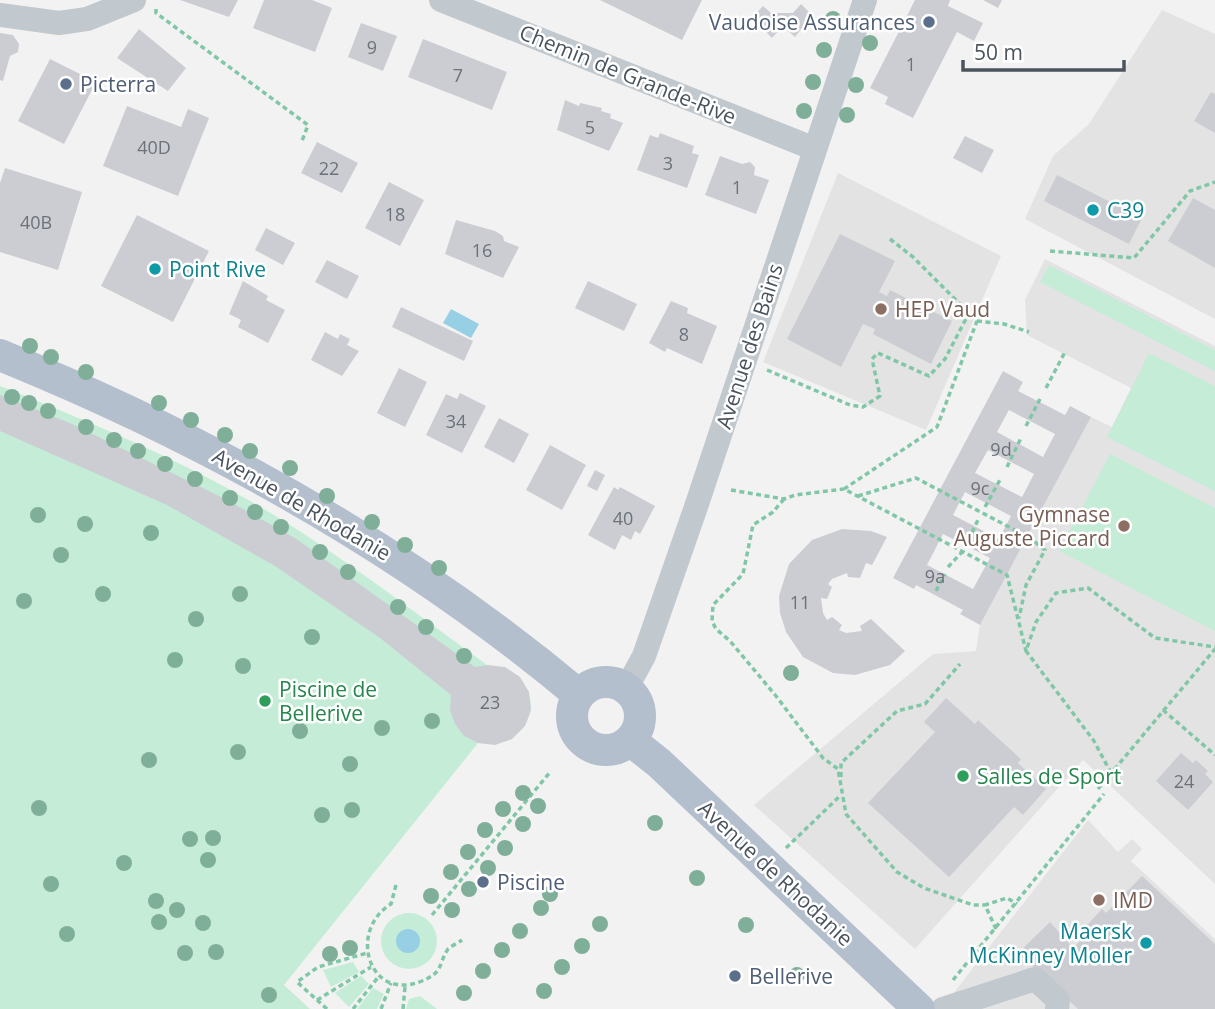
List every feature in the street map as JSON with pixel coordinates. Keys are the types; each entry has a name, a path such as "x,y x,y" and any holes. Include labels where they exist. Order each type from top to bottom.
{"main road":[{"name":"Avenue de Rhodanie","path":"0,355 173,431 353,530 477,617 579,695"},
{"path":"607,682 626,689 635,697 640,719 630,740 611,750 590,747 576,732 572,713 579,695 596,683 607,682"},
{"name":"Avenue de Rhodanie","path":"630,740 659,763 919,1009"}],"street":[{"path":"0,15 59,23 88,19 134,0"},
{"name":"Chemin de Grande-Rive","path":"442,0 815,149"},
{"name":"Avenue des Bains","path":"626,689 643,656 697,504 865,0"},
{"path":"946,998 1035,979 1058,1000 1057,1009"}],"path":[{"path":"154,0 156,13 308,125 302,141"},
{"path":"1050,251 1134,258 1190,191 1215,182"},
{"path":"890,239 913,257 977,321 1004,324 1029,332"},
{"path":"767,370 850,405 863,407 880,396 872,359 878,352 929,376 945,359 969,313"},
{"path":"731,491 783,499 844,489 937,427 977,321"},
{"path":"1046,388 1065,352"},
{"path":"1026,426 1040,400"},
{"path":"1007,467 1021,438"},
{"path":"858,496 916,478 1030,538 1045,550 1026,585 1018,620"},
{"path":"985,507 1001,478"},
{"path":"844,489 1007,575 1026,651 1094,741 1111,773"},
{"path":"783,499 773,512 753,525 743,574 713,605 712,621 716,629 768,685 823,758 838,769 846,814 897,872 924,888 973,905 985,905 1007,898 1017,904"},
{"path":"948,567 963,551 978,520"},
{"path":"936,591 945,574"},
{"path":"1026,651 1036,622 1056,593 1088,588 1155,638 1215,648"},
{"path":"1098,789 1215,648"},
{"path":"784,849 841,796 841,763 897,711 925,704 960,664"},
{"path":"1163,710 1215,755"},
{"path":"432,915 551,771"},
{"path":"946,998 996,929 1104,794"},
{"path":"396,885 391,904 380,911 371,924 368,953 371,967 379,976 391,983 405,986 423,981 438,971 448,948 462,940"},
{"path":"985,905 996,929"},
{"path":"327,1009 297,982 318,967 368,953"},
{"path":"317,1000 371,967"},
{"path":"353,1009 379,976"},
{"path":"381,1009 391,983"},
{"path":"403,1009 405,986"}],"shaded area":[{"path":"1162,10 1215,34 1215,319 1025,219 1053,156 1089,124"},
{"name":"HEP Vaud","path":"838,173 1001,256 926,430 763,362"},
{"name":"Gymnase Auguste Piccard","path":"1045,259 1215,346 1215,884 1083,760 915,949 754,805 933,654 976,651 980,625 1091,417 1112,427 1131,388 1027,335 1025,300"},
{"name":"IMD","path":"1088,820 1118,852 1132,839 1142,849 1131,861 1215,939 1215,1009 968,1009 952,995"}],"green space":[{"path":"1049,265 1215,350 1215,371 1040,282"},
{"path":"1149,353 1215,386 1215,491 1107,437"},
{"name":"Piscine de Bellerive","path":"0,386 154,452 266,510 348,564 487,665 508,671 522,682 529,695 530,710 526,723 515,735 499,742 478,743 284,985 310,1009 0,1009"},
{"path":"1110,454 1215,508 1215,631 1059,551"},
{"path":"403,913 415,913 425,917 433,925 437,941 433,957 425,965 415,969 403,969 393,965 385,957 381,947 381,935 385,925 393,917"},
{"path":"353,962 359,972 331,987 323,970"},
{"path":"361,976 369,984 349,1007 335,993"},
{"path":"373,988 384,994 377,1009 357,1009"},
{"path":"420,996 437,1009 406,1009 409,999"}],"water":[{"path":"451,309 479,324 471,338 443,323"},
{"path":"408,929 417,932 420,941 417,950 408,953 399,950 396,941 399,932"}],"building":[{"path":"180,0 238,0 229,17"},
{"path":"264,0 312,0 332,8 315,52 253,28"},
{"path":"600,0 702,0 682,40"},
{"path":"915,0 950,0 948,6 983,23 974,41 957,32 913,118 885,104 888,97 870,88"},
{"path":"983,0 1002,0 998,8"},
{"path":"801,4 812,15 795,37 787,30 779,30 772,38 752,18 763,6 771,13 793,13"},
{"path":"361,23 397,36 383,71 348,57"},
{"path":"139,29 186,68 168,91 117,58"},
{"path":"0,33 13,35 19,44 18,52 10,56 3,81 0,80"},
{"path":"423,39 507,72 492,110 408,77"},
{"path":"50,59 96,82 64,144 18,121"},
{"path":"1211,92 1215,94 1215,133 1194,121"},
{"path":"565,100 579,106 580,103 602,108 601,111 611,114 610,118 623,123 609,151 557,130"},
{"name":"Point Rive","path":"127,106 181,127 188,109 209,118 178,196 103,166"},
{"path":"660,133 694,146 692,153 699,155 687,188 637,170 650,135 658,138"},
{"path":"965,136 994,150 982,173 953,158"},
{"path":"317,142 358,163 342,193 301,173"},
{"path":"720,156 742,164 750,162 755,167 754,175 769,180 756,214 705,195"},
{"path":"5,168 82,192 58,270 0,252 0,183"},
{"name":"C39","path":"1057,175 1142,218 1129,244 1044,201"},
{"path":"389,182 424,200 400,246 365,228"},
{"path":"1193,198 1215,210 1215,268 1168,241"},
{"name":"Point Rive","path":"137,215 209,251 173,322 101,286"},
{"path":"456,220 495,231 503,236 504,241 519,247 503,278 445,254"},
{"path":"266,228 295,243 283,265 255,250"},
{"path":"840,234 895,261 879,292 887,296 890,290 952,321 931,364 873,334 875,329 863,324 841,367 787,339"},
{"path":"327,260 359,276 347,299 315,282"},
{"path":"243,281 268,296 266,300 285,310 268,343 238,327 241,320 229,314"},
{"path":"588,281 637,304 624,331 575,308"},
{"path":"671,301 688,308 687,313 717,326 702,364 667,348 665,352 649,343"},
{"path":"401,307 473,341 464,361 392,327"},
{"path":"325,332 338,339 340,334 350,339 347,345 359,351 342,376 311,360"},
{"path":"399,368 427,382 405,427 377,413"},
{"path":"1003,371 1023,382 1018,391 1065,415 1070,406 1091,417 980,625 960,614 963,610 916,585 914,589 893,578","holes":["1009,410 1055,434 1043,457 997,432","988,450 1034,474 1022,497 975,473","965,492 1011,516 999,539 953,515","943,534 990,558 973,589 927,565"]},
{"path":"460,393 486,406 462,453 426,435 446,394 457,399"},
{"path":"0,395 72,424 225,499 295,538 475,667 505,667 520,677 529,692 531,710 525,726 512,739 495,745 478,743 464,736 455,724 450,710 451,695 380,638 275,566 167,505 0,431"},
{"path":"499,418 529,434 514,463 484,447"},
{"path":"550,445 586,465 562,510 526,490"},
{"path":"595,470 605,475 597,491 587,486"},
{"path":"614,487 618,490 620,487 655,506 640,534 635,531 631,540 622,535 615,550 588,535"},
{"path":"842,529 871,531 887,537 872,565 866,563 860,578 848,577 847,573 832,579 828,584 832,587 827,599 821,598 823,613 827,620 832,617 842,625 839,630 846,633 862,631 860,626 871,619 905,651 890,665 855,675 833,673 803,657 786,632 780,613 779,596 789,564 812,540"},
{"name":"Salles de Sport","path":"946,698 975,724 978,720 1021,759 1018,763 1046,789 1023,815 1014,807 949,877 868,803 935,732 924,722"},
{"path":"1181,753 1193,763 1196,760 1208,771 1205,774 1213,782 1188,810 1156,781"},
{"name":"Maersk McKinney Moller","path":"1142,876 1215,944 1215,1009 1078,1009 1018,953 1050,922 1073,948 1080,941 1076,937 1102,909 1106,913"}],"place":[{"name":"Vaudoise Assurances","path":"929,22"},
{"name":"Picterra","path":"66,84"},
{"name":"C39","path":"1093,210"},
{"name":"Point Rive","path":"155,269"},
{"name":"HEP Vaud","path":"881,309"},
{"name":"Gymnase Auguste Piccard","path":"1124,526"},
{"name":"Piscine de Bellerive","path":"265,701"},
{"name":"Salles de Sport","path":"963,776"},
{"name":"Piscine","path":"483,882"},
{"name":"IMD","path":"1099,900"},
{"name":"Maersk McKinney Moller","path":"1146,943"},
{"name":"Bellerive","path":"735,976"}]}
